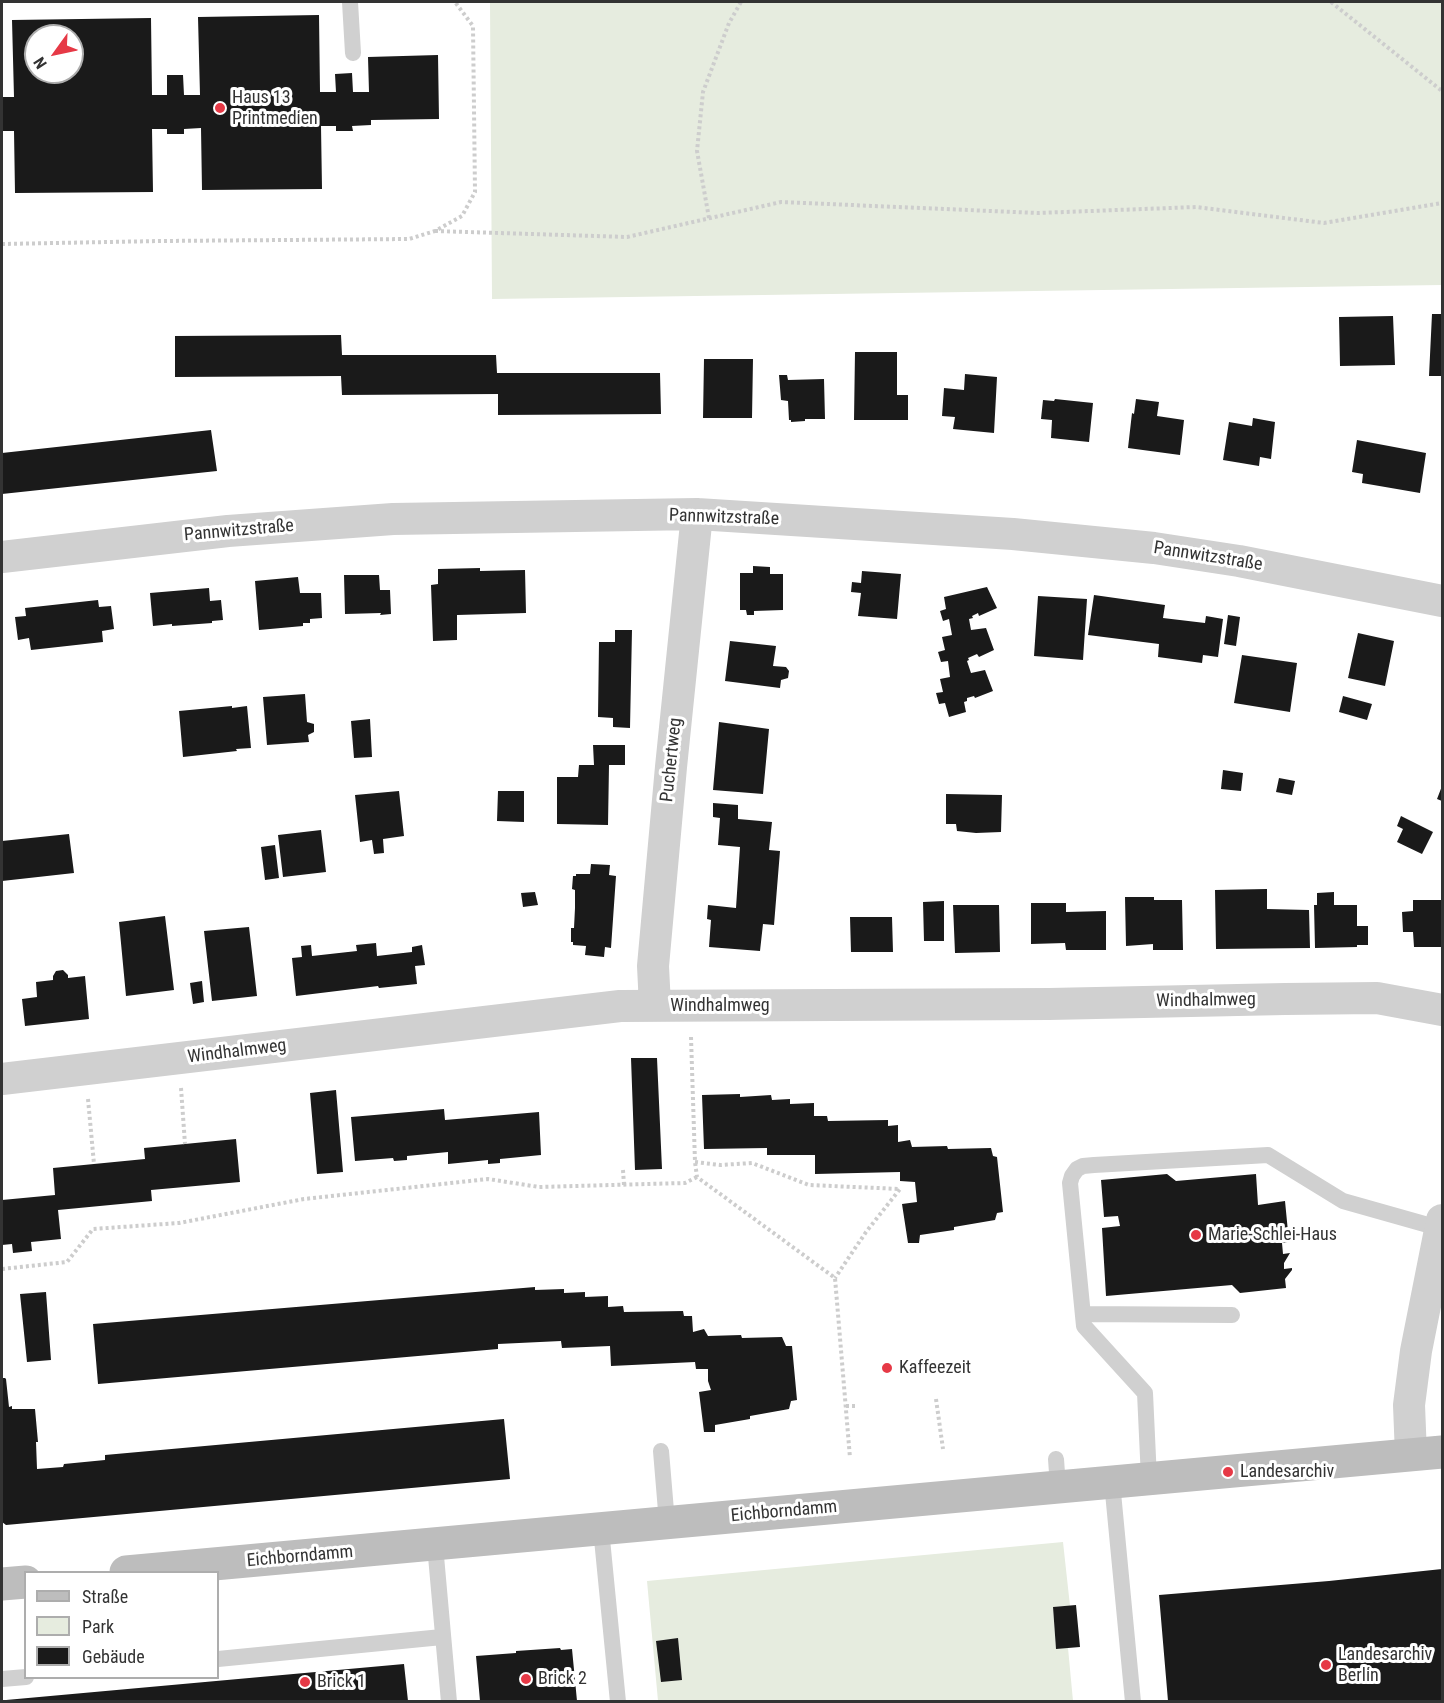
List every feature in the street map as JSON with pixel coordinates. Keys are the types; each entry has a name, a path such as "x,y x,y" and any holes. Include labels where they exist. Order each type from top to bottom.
{"main road":[{"name":"Eichborndamm","path":"137,1571 666,1523 1057,1473 1112,1482 1427,1453"},
{"path":"2,1584 24,1582"}],"street":[{"name":"Pannwitzstraße","path":"2,557 228,531 393,519 697,514 1013,534 1154,548 1239,561 1443,601"},
{"name":"Puchertweg","path":"655,1006 653,966 697,514"},
{"name":"Windhalmweg","path":"2,1080 620,1006 1037,1004 1377,999 1443,1010"},
{"path":"1427,1453 1410,1405 1416,1351 1441,1225"}],"lane":[{"path":"350,2 353,54"},
{"path":"1149,1479 1145,1393 1084,1326 1070,1183 1077,1169 1083,1166 1268,1155 1343,1201 1428,1225 1441,1225"},
{"path":"1083,1314 1232,1315"},
{"path":"661,1451 666,1523"},
{"path":"1112,1482 1133,1701"},
{"path":"601,1529 618,1701"},
{"path":"435,1545 449,1701"},
{"path":"219,1659 442,1637"},
{"path":"2,1679 24,1677"}],"path":[{"path":"2,244 409,239 435,231 462,216 475,192 473,26 455,2"},
{"path":"709,218 697,151 703,92 729,23 741,2"},
{"path":"1331,2 1443,91"},
{"path":"435,231 627,237 781,202 1038,213 1196,207 1324,223 1443,203"},
{"path":"690,1027 697,1177 835,1278"},
{"path":"180,1080 185,1144"},
{"path":"87,1090 94,1164"},
{"path":"695,1162 720,1165 752,1163 809,1185 900,1190 866,1232 835,1278 850,1458"},
{"path":"623,1170 624,1185"},
{"path":"2,1269 67,1262 93,1228 179,1223 304,1199 488,1179 539,1187 685,1183 697,1177"},
{"path":"936,1399 943,1449"},
{"path":"846,1406 857,1406"}],"green space":[{"path":"490,2 1442,2 1442,285 492,299"},
{"path":"1063,1542 1070,1606 1053,1607 1056,1648 1068,1648 1073,1701 658,1701 647,1581"}],"building":[{"name":"Haus 13 Printmedien","path":"319,15 320,92 336,92 335,74 352,73 353,92 369,92 368,57 438,55 439,119 371,120 371,125 352,126 353,131 336,131 336,126 321,126 322,189 202,190 201,128 184,129 184,134 167,134 167,129 152,129 153,192 15,193 14,131 2,131 2,97 14,97 12,20 151,18 152,95 167,95 167,75 183,75 184,95 200,95 198,17"},
{"path":"1432,314 1442,314 1442,376 1429,376"},
{"path":"1393,316 1395,365 1340,366 1339,317"},
{"path":"341,335 342,355 496,355 497,373 660,373 661,414 498,415 498,394 342,395 341,376 175,377 175,336"},
{"path":"855,352 897,352 897,395 908,395 908,420 854,420"},
{"path":"704,359 753,359 752,418 703,418"},
{"path":"965,374 997,377 994,433 953,429 955,417 942,416 944,388 964,390"},
{"path":"779,375 787,375 788,380 824,379 825,419 791,422 788,401 781,400"},
{"path":"1055,399 1093,403 1089,442 1051,438 1052,420 1041,419 1043,400 1054,401"},
{"path":"1136,399 1159,402 1157,416 1184,420 1180,455 1128,448"},
{"path":"1253,418 1275,422 1271,459 1260,457 1259,466 1223,460 1229,422 1252,426"},
{"path":"211,430 217,471 2,494 2,453"},
{"path":"1357,440 1426,453 1420,493 1362,483 1363,474 1352,472"},
{"path":"753,566 770,567 770,574 783,574 783,610 754,611 754,615 747,615 746,610 740,610 740,573 753,573"},
{"path":"480,568 480,571 525,570 526,613 457,615 457,640 433,641 431,585 438,584 438,569"},
{"path":"862,571 901,574 897,619 858,616 861,593 851,592 852,582 861,583"},
{"path":"344,575 379,575 380,590 390,590 391,614 345,614"},
{"path":"298,577 300,593 321,593 322,618 310,619 310,623 303,623 303,626 259,630 255,581"},
{"path":"987,587 997,608 979,616 978,613 969,619 971,630 986,628 994,650 979,657 977,654 968,658 967,661 971,673 985,670 993,691 975,698 974,696 967,698 964,702 966,712 949,717 945,703 939,704 936,693 943,692 940,679 950,677 948,661 941,662 938,652 945,650 942,637 952,635 949,619 943,621 940,611 946,609 944,597"},
{"path":"209,588 210,601 221,600 223,620 212,621 212,623 153,626 150,593"},
{"path":"1094,595 1165,605 1163,618 1205,623 1206,616 1223,619 1218,657 1203,655 1202,663 1158,657 1159,644 1088,635"},
{"path":"1038,596 1087,599 1083,660 1034,656"},
{"path":"98,600 99,607 111,606 114,629 102,631 103,642 31,650 29,638 18,640 15,617 26,616 25,608"},
{"path":"1228,615 1240,617 1236,646 1224,644"},
{"path":"615,630 632,630 630,728 613,727 613,718 598,717 599,642 615,642"},
{"path":"1358,633 1394,641 1385,686 1348,678"},
{"path":"730,641 776,646 773,666 786,667 789,671 788,678 781,680 780,688 725,681"},
{"path":"1242,655 1297,663 1290,712 1234,703"},
{"path":"305,694 307,722 314,724 314,732 308,735 309,742 267,745 263,697"},
{"path":"1343,696 1372,704 1367,720 1339,712"},
{"path":"232,706 232,708 247,706 251,748 183,757 179,711"},
{"path":"370,719 372,757 354,758 351,721"},
{"path":"719,722 769,729 763,794 713,790"},
{"path":"593,745 625,745 625,765 609,765 608,825 557,824 557,777 578,777 579,765 594,765"},
{"path":"1223,770 1243,773 1241,791 1221,789"},
{"path":"1279,778 1295,781 1292,795 1276,792"},
{"path":"1442,786 1442,801 1437,799"},
{"path":"399,791 404,836 383,839 384,853 374,854 372,840 360,842 355,795"},
{"path":"498,791 524,791 524,822 497,821"},
{"path":"946,794 1002,795 1001,832 957,831 956,824 946,824"},
{"path":"713,803 738,805 738,819 772,822 769,850 780,851 774,925 763,924 760,951 709,947 711,920 707,919 708,905 736,908 740,847 718,845 720,818 713,817"},
{"path":"1401,816 1433,832 1422,854 1397,842 1403,829 1397,826"},
{"path":"321,830 326,872 283,877 278,835"},
{"path":"69,834 74,873 2,881 2,841"},
{"path":"275,845 279,878 265,880 261,847"},
{"path":"591,864 610,865 609,875 616,876 611,948 605,947 604,957 585,955 586,946 573,945 571,942 575,908 575,890 572,889 573,876 590,874"},
{"path":"1267,889 1267,909 1309,910 1310,948 1216,949 1215,890"},
{"path":"535,892 538,905 523,907 521,893"},
{"path":"1334,892 1334,905 1357,905 1357,926 1368,926 1368,945 1315,948 1314,905 1317,905 1317,893"},
{"path":"1125,897 1182,900 1183,950 1153,950 1153,944 1126,946"},
{"path":"1413,900 1442,900 1442,947 1414,947 1413,932 1403,932 1402,912 1413,911"},
{"path":"944,901 944,941 924,941 923,902"},
{"path":"1031,903 1066,903 1066,912 1106,911 1106,950 1066,950 1065,943 1031,944"},
{"path":"953,905 999,905 1000,952 955,953"},
{"path":"165,916 174,990 126,996 119,922"},
{"path":"850,917 892,917 893,952 851,952"},
{"path":"249,927 257,996 212,1001 204,931"},
{"path":"376,943 377,956 412,952 412,947 422,945 425,965 415,966 417,984 379,988 378,986 296,996 292,958 302,957 301,946 311,945 312,956 357,951 356,945"},
{"path":"63,970 68,978 85,976 89,1019 25,1026 22,999 37,997 36,982 53,980 56,971"},
{"path":"202,981 204,1002 193,1004 190,983"},
{"path":"631,1058 657,1058 662,1169 635,1170"},
{"path":"336,1090 343,1172 317,1174 310,1093"},
{"path":"740,1094 740,1097 771,1095 772,1100 790,1099 790,1104 814,1103 814,1116 827,1116 828,1121 888,1120 888,1126 898,1125 898,1142 910,1140 912,1147 991,1148 993,1156 997,1157 1003,1212 997,1213 995,1220 920,1235 919,1243 908,1243 902,1204 917,1202 915,1182 900,1181 900,1172 815,1174 815,1155 767,1155 767,1148 704,1149 702,1095"},
{"path":"444,1109 445,1120 539,1112 541,1155 500,1159 500,1163 488,1164 488,1160 448,1164 448,1152 407,1156 407,1160 394,1161 393,1158 355,1161 351,1117"},
{"path":"236,1139 240,1182 151,1190 152,1201 58,1210 61,1239 31,1242 32,1251 13,1253 12,1244 2,1245 2,1200 55,1195 53,1168 145,1159 144,1148"},
{"name":"Marie-Schlei-Haus","path":"1167,1174 1176,1181 1256,1174 1258,1205 1285,1201 1289,1242 1282,1243 1283,1254 1290,1253 1284,1263 1284,1269 1292,1268 1285,1279 1286,1288 1240,1293 1232,1285 1106,1296 1102,1228 1120,1226 1118,1216 1104,1217 1101,1180"},
{"path":"535,1287 535,1290 564,1289 564,1293 585,1292 585,1297 608,1296 608,1307 623,1306 624,1312 683,1311 684,1316 692,1316 693,1332 704,1329 708,1336 782,1337 786,1346 792,1346 797,1400 791,1401 789,1409 715,1425 715,1432 704,1432 699,1392 711,1390 708,1369 696,1369 695,1362 611,1366 610,1346 562,1348 561,1341 498,1344 498,1349 98,1384 93,1324"},
{"path":"46,1292 51,1360 27,1362 20,1294"},
{"path":"2,1378 6,1379 9,1407 35,1409 38,1442 36,1442 37,1469 105,1460 105,1455 504,1419 510,1479 6,1525 2,1522"},
{"path":"1442,1569 1442,1701 1168,1701 1159,1595"},
{"path":"1076,1605 1080,1647 1056,1649 1053,1607"},
{"path":"678,1638 682,1680 661,1682 656,1641"},
{"name":"Brick 2","path":"560,1648 561,1650 572,1649 577,1701 480,1701 476,1656"},
{"name":"Brick 1","path":"404,1664 408,1701 6,1701 6,1700"}],"place":[{"name":"Haus 13 Printmedien","path":"220,108"},
{"name":"Marie-Schlei-Haus","path":"1196,1235"},
{"name":"Kaffeezeit","path":"887,1368"},
{"name":"Landesarchiv","path":"1228,1472"},
{"name":"Landesarchiv Berlin","path":"1326,1665"},
{"name":"Brick 2","path":"526,1679"},
{"name":"Brick 1","path":"305,1682"}]}
